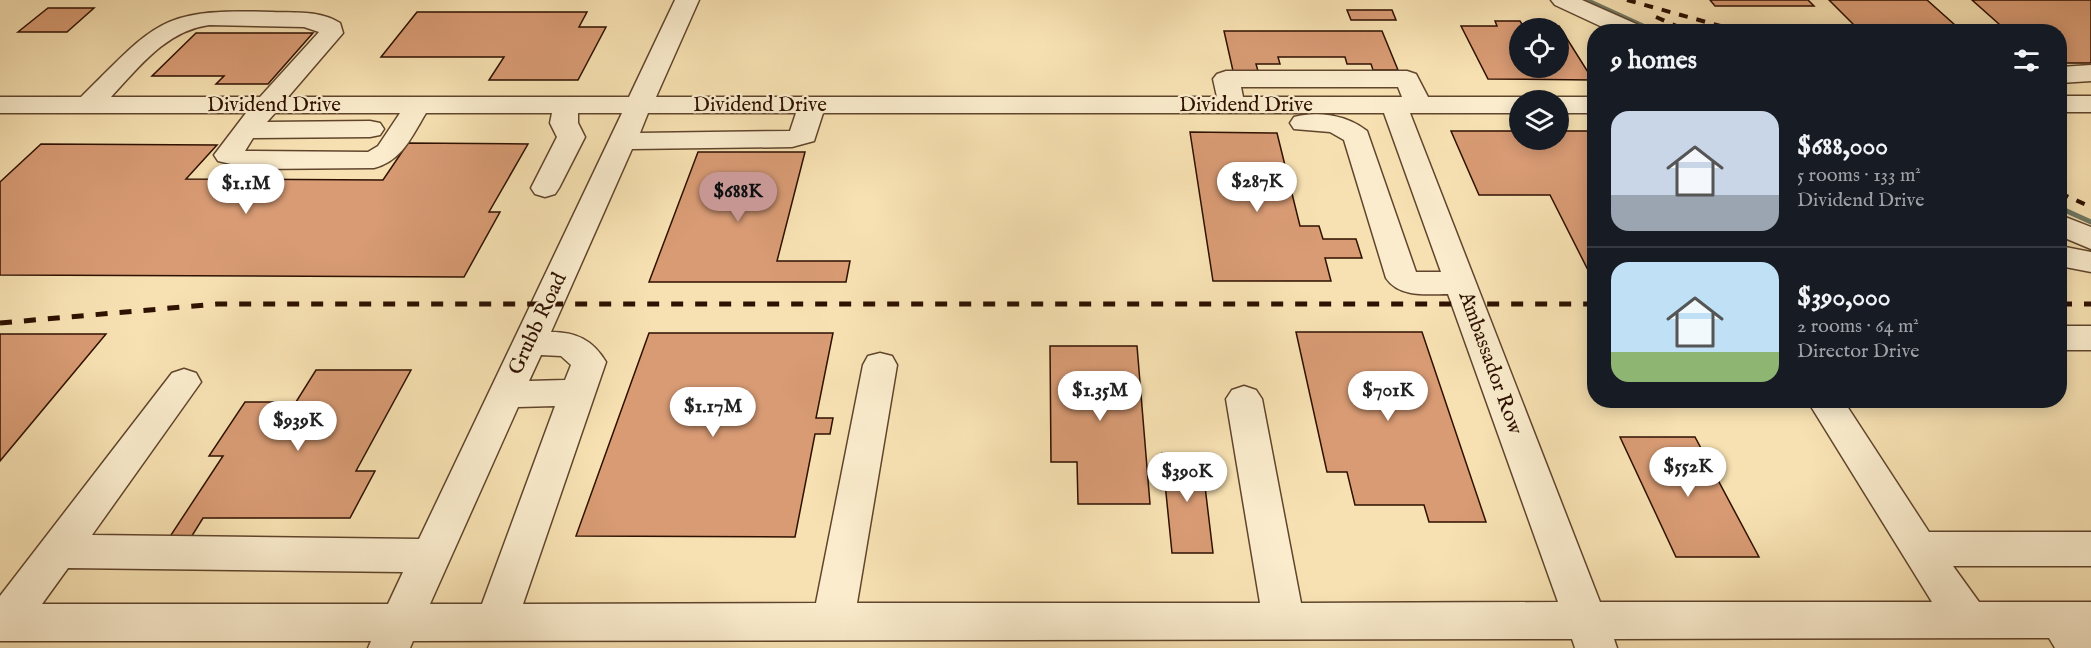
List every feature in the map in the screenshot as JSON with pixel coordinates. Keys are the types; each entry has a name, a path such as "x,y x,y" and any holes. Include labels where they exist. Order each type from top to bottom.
{"street":[{"name":"Grubb Road","path":"395,635 687,0"},
{"path":"1563,0 1616,24"},
{"path":"88,105 156,39 172,27 216,18 323,21 331,28 331,33 245,130 228,155 233,159 252,161 374,160 388,152 418,105"},
{"path":"2067,75 2091,73"},
{"name":"Ambassador Row","path":"1232,105 1226,79 1407,79 1406,105 1416,166 1591,634"},
{"path":"2067,104 2091,104"},
{"name":"Dividend Drive","path":"10,105 1232,105 1326,114 1406,105 1509,105"},
{"path":"0,124 10,105"},
{"path":"545,188 571,137 564,123 566,105"},
{"path":"622,141 792,140 804,135 811,105"},
{"path":"1174,105 1178,120 1185,124 1326,114 1348,128 1357,137 1402,278 1414,283 1460,283"},
{"path":"1569,105 1587,105"},
{"path":"245,130 370,129"},
{"path":"1367,166 1416,166"},
{"path":"2067,227 2091,239"},
{"path":"2067,257 2091,262"},
{"path":"2067,280 2091,280"},
{"path":"2067,338 2091,338"},
{"path":"496,622 589,362 569,344 530,343"},
{"path":"833,622 880,365"},
{"path":"2,623 184,382"},
{"path":"506,394 578,393"},
{"path":"1245,399 1284,621"},
{"path":"1829,408 1919,549 1968,620"},
{"path":"1919,549 2091,549"},
{"path":"58,551 431,556"},
{"path":"2,623 395,635 496,622 833,622 944,635 1171,635 1284,621 1591,634 1642,634 1968,620 2077,629"}],"building":[{"path":"1710,0 1808,0 1814,6 1715,6"},
{"path":"1829,0 1927,0 1954,24 1853,24"},
{"path":"1972,0 2091,0 2091,63 2067,63 2067,24 1999,24"},
{"path":"48,8 94,8 67,32 18,32"},
{"path":"1347,10 1392,10 1396,20 1351,20"},
{"path":"417,12 587,12 579,27 606,27 578,80 489,80 504,57 381,57"},
{"path":"1495,21 1509,21 1509,78 1569,78 1569,42 1587,70 1587,80 1488,79 1461,26 1497,26"},
{"path":"1224,31 1382,31 1398,70 1373,70 1371,64 1347,64 1345,57 1278,57 1280,64 1256,64 1258,71 1233,71"},
{"path":"196,33 313,33 268,84 216,84 224,76 152,76"},
{"path":"1451,131 1509,131 1509,150 1569,150 1569,131 1587,131 1587,268 1550,195 1479,195"},
{"path":"1190,132 1277,133 1300,226 1319,226 1323,239 1356,239 1362,258 1325,258 1331,281 1213,281"},
{"path":"408,143 528,144 489,212 500,212 464,277 0,275 0,182 41,144 217,145 186,179 383,180"},
{"path":"698,152 805,152 777,261 850,261 846,282 649,282"},
{"path":"1296,332 1422,332 1486,522 1429,522 1424,505 1355,505 1347,472 1327,472"},
{"path":"649,333 833,333 816,418 833,418 830,434 815,434 795,537 576,536"},
{"path":"0,334 106,334 0,461"},
{"path":"1050,346 1137,346 1150,504 1078,504 1077,462 1051,462"},
{"path":"316,370 411,370 356,471 375,471 350,518 203,518 190,539 169,538 223,456 209,456 245,402 296,402"},
{"path":"1620,437 1695,437 1759,557 1676,557"},
{"path":"1162,453 1201,453 1213,553 1172,553"}],"waterway":[{"path":"1586,0 1638,24"},
{"path":"2067,211 2091,222"}],"railway":[{"path":"1627,0 1713,24"},
{"path":"1656,17 1672,24"},
{"path":"2067,196 2091,207"},
{"path":"0,323 217,304 1587,304"},
{"path":"2067,304 2091,304"}]}
